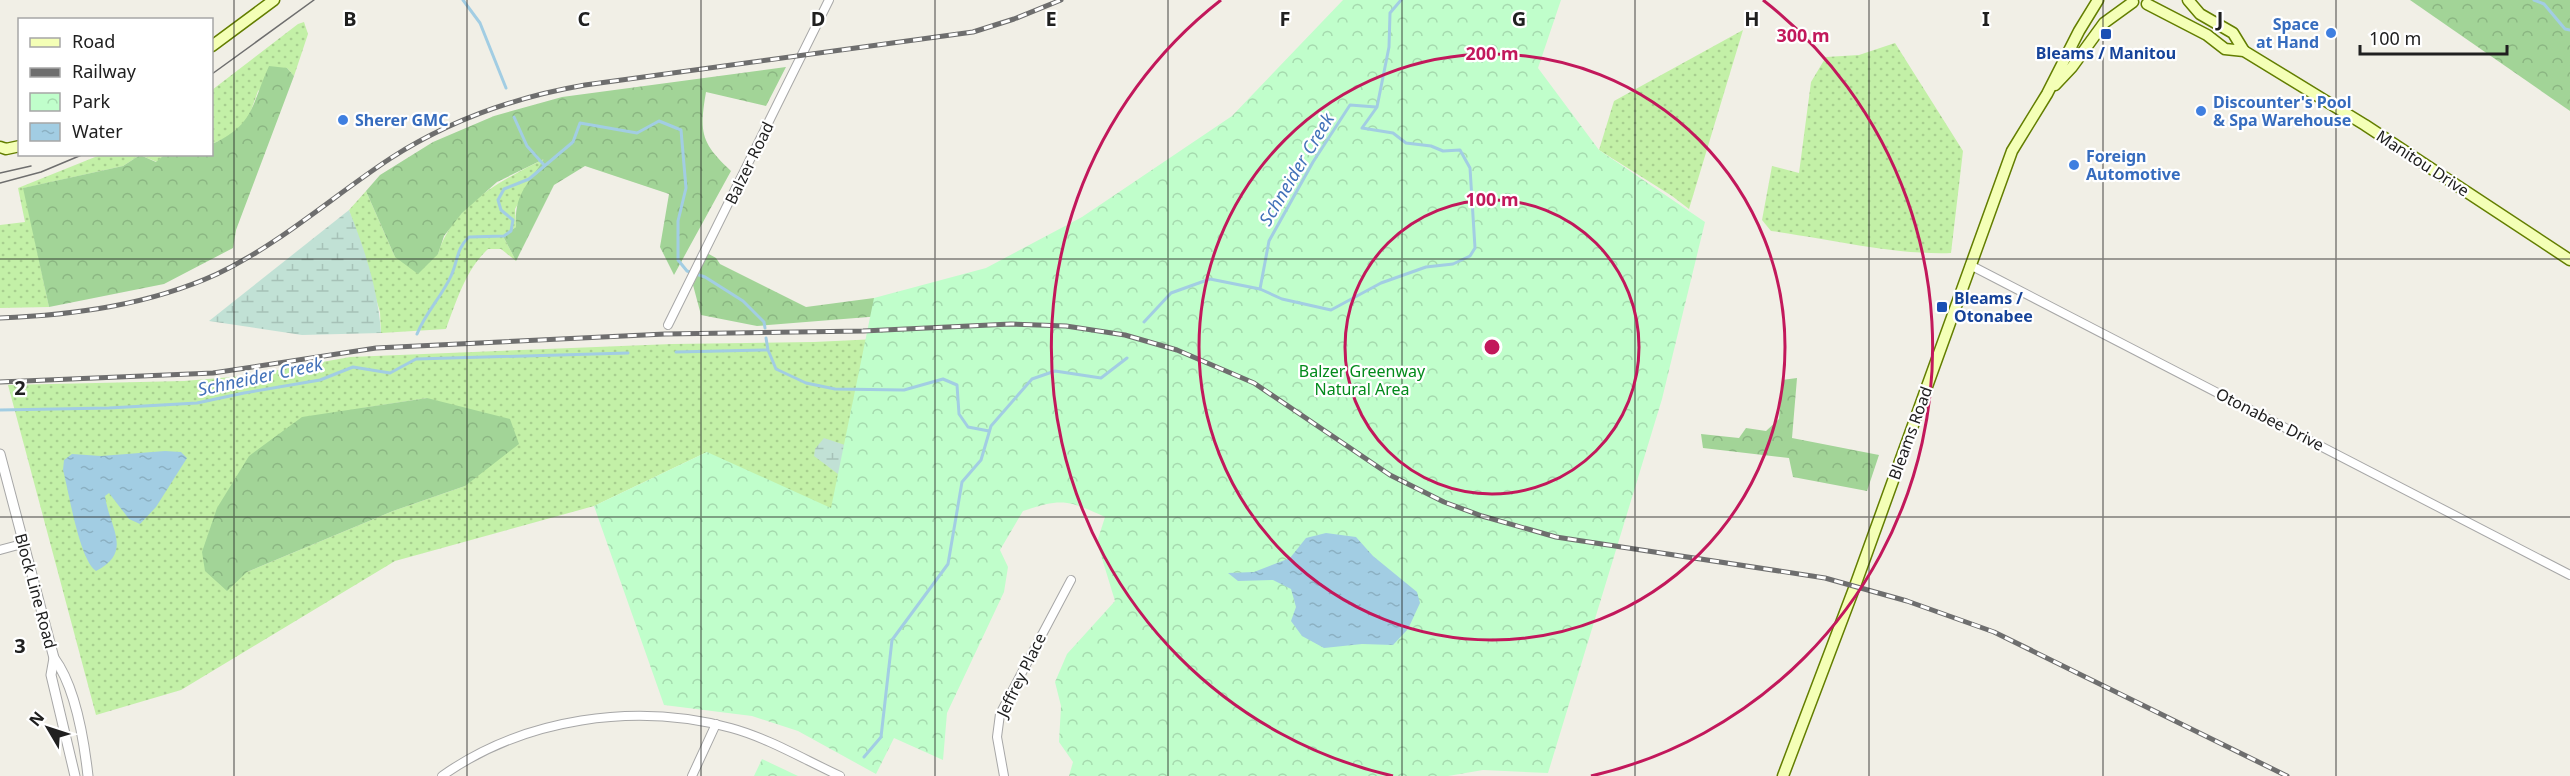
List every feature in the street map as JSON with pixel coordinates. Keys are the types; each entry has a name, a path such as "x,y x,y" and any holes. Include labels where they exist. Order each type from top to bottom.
{"main road":[{"path":"213,45 274,0"},
{"name":"Bleams Road","path":"1783,776 2012,151 2047,94 2079,31 2098,0"},
{"path":"2131,1 2147,4 2162,0"},
{"name":"Manitou Drive","path":"2188,0 2200,14 2233,33 2244,51"},
{"name":"Bleams Road","path":"2047,94 2072,67 2104,23 2131,1"},
{"name":"Manitou Drive","path":"2147,4 2207,35 2225,49 2244,51 2365,125 2570,260"},
{"path":"2,150 18,146"}],"street":[{"name":"Balzer Road","path":"668,325 829,0"},
{"name":"Otonabee Drive","path":"1970,265 2570,575"},
{"name":"Block Line Road","path":"0,454 54,658 64,672 88,776"},
{"path":"0,550 22,544"},
{"name":"Jeffrey Place","path":"1004,776 997,737 1000,714 1071,580"},
{"name":"Block Line Road","path":"54,658 51,675 75,776"},
{"path":"442,776 455,767 516,738 580,719 647,714 716,724 743,733 840,776"},
{"path":"692,776 716,724"},
{"path":"455,767 461,776"}],"green space":[{"name":"Balzer Greenway Natural Area","path":"1343,0 1561,0 1538,68 1599,150 1705,222 1662,399 1548,773 1483,770 1448,776 1069,776 1073,762 1059,742 1061,706 1055,682 1067,654 1115,601 1097,542 1105,517 1082,507 1065,503 1047,504 1023,511 1000,550 1008,567 1004,592 947,713 943,760 894,738 876,774 798,731 752,716 664,705 594,506 707,452 831,508 874,298 986,268 1082,217 1232,116"},
{"path":"2410,0 2570,0 2570,111"},
{"path":"304,22 308,34 294,76 287,68 258,91 248,119 232,135 213,144 213,89 298,24"},
{"path":"1743,30 1689,209 1599,150 1614,101"},
{"path":"1895,43 1963,151 1951,253 1906,252 1771,231 1762,220 1772,166 1799,173 1811,82 1826,57 1859,55"},
{"path":"269,66 287,68 294,76 236,230 233,248 164,284 49,307 23,188 123,166 138,156 156,162 163,156 213,156 213,144 226,137 244,122"},
{"path":"786,67 766,106 706,92 703,118 705,136 713,153 731,171 674,275 660,247 669,194 585,166 554,185 516,261 503,236 516,227 520,197 544,159 497,182 462,213 444,236 438,254 418,274 395,257 366,191 380,175 433,142 494,116 562,97"},
{"path":"98,156 138,156 123,166 24,188 49,307 0,308 0,225 25,222 18,188"},
{"path":"142,156 163,156 157,162"},
{"path":"546,158 515,209 516,227 503,236 516,261 501,249 488,249 468,276 446,329 381,333 380,312 349,210 366,191 395,257 438,254 445,236 467,207 496,185"},
{"path":"349,210 370,270 381,333 302,335 209,321"},
{"path":"707,253 716,258 720,264 806,307 874,298 891,301 881,316 757,326 701,315 693,285"},
{"path":"919,337 1135,395 805,689 707,452 594,506 395,561 181,690 96,715 8,385 184,381 244,376 350,357 672,344 814,342","holes":["427,398 465,486 393,511 247,572 363,408"]},
{"path":"1797,378 1792,438 1879,455 1867,491 1793,477 1789,458 1703,448 1701,434 1739,438 1746,428 1766,431 1779,419 1782,380"},
{"path":"427,398 510,419 519,444 465,486 393,511 247,572 227,591 205,571 202,552 217,508 249,456 302,417"},
{"path":"824,438 872,454 858,489 814,456 815,449"},
{"path":"762,759 798,776 754,776"}],"water":[{"path":"181,452 187,458 156,507 140,524 129,519 109,493 105,496 117,547 114,556 107,564 96,571 85,553 75,524 63,470 64,460 72,454 101,456"},
{"path":"1326,533 1356,537 1373,556 1417,592 1420,603 1408,629 1393,645 1362,644 1324,648 1302,636 1291,621 1296,607 1291,589 1273,580 1238,581 1228,573 1254,572 1290,558 1306,538"}],"waterway":[{"path":"463,0 480,23 506,88"},
{"path":"1144,322 1171,293 1210,279 1260,289 1282,299 1331,310 1381,283 1426,267 1453,264 1470,256 1475,248 1470,168 1460,150 1443,151 1431,146 1406,143 1393,133 1362,128 1377,107 1389,47 1390,13 1401,0"},
{"name":"Schneider Creek","path":"2534,0 2544,4 2565,29 2570,30"},
{"name":"Schneider Creek","path":"1260,289 1269,241 1313,162 1350,105 1376,107"},
{"path":"514,117 527,146 544,165"},
{"name":"Schneider Creek","path":"417,334 447,283 459,251 469,237 504,236 511,231 513,220 501,210 498,200 504,189 529,179 573,142 580,123 637,133 659,121 681,130 686,188 678,221 678,260 687,271 705,277 743,301 764,322 765,328"},
{"name":"Schneider Creek","path":"766,338 776,369 806,383 835,389 904,390 943,379 957,385 959,414 968,427 989,431"},
{"name":"Schneider Creek","path":"676,352 767,350"},
{"name":"Schneider Creek","path":"0,410 109,408 197,403 320,380 353,367 390,373 416,359 628,353"},
{"path":"864,757 881,737 892,640 948,564 962,482 981,460 991,426 1032,379 1055,371 1101,378 1127,358"}],"tram line":[{"path":"213,73 314,0"},
{"path":"0,183 41,172 79,156"},
{"path":"0,173 31,166"}],"railway":[{"path":"0,318 83,311 138,301 165,294 217,274 263,249 413,144 460,121 508,103 585,85 973,32 1061,0"},
{"path":"0,382 213,373 376,348 665,334 863,331 1011,324 1066,326 1125,335 1177,350 1254,383 1390,475 1444,502 1482,516 1556,537 1825,578 1907,601 1994,632 2287,776"}],"place":[{"name":"Space at Hand","path":"2331,33"},
{"name":"Bleams / Manitou","path":"2106,34"},
{"name":"Discounter's Pool & Spa Warehouse","path":"2201,111"},
{"name":"Sherer GMC","path":"343,120"},
{"name":"Foreign Automotive","path":"2074,165"},
{"name":"Bleams / Otonabee","path":"1942,307"}]}
